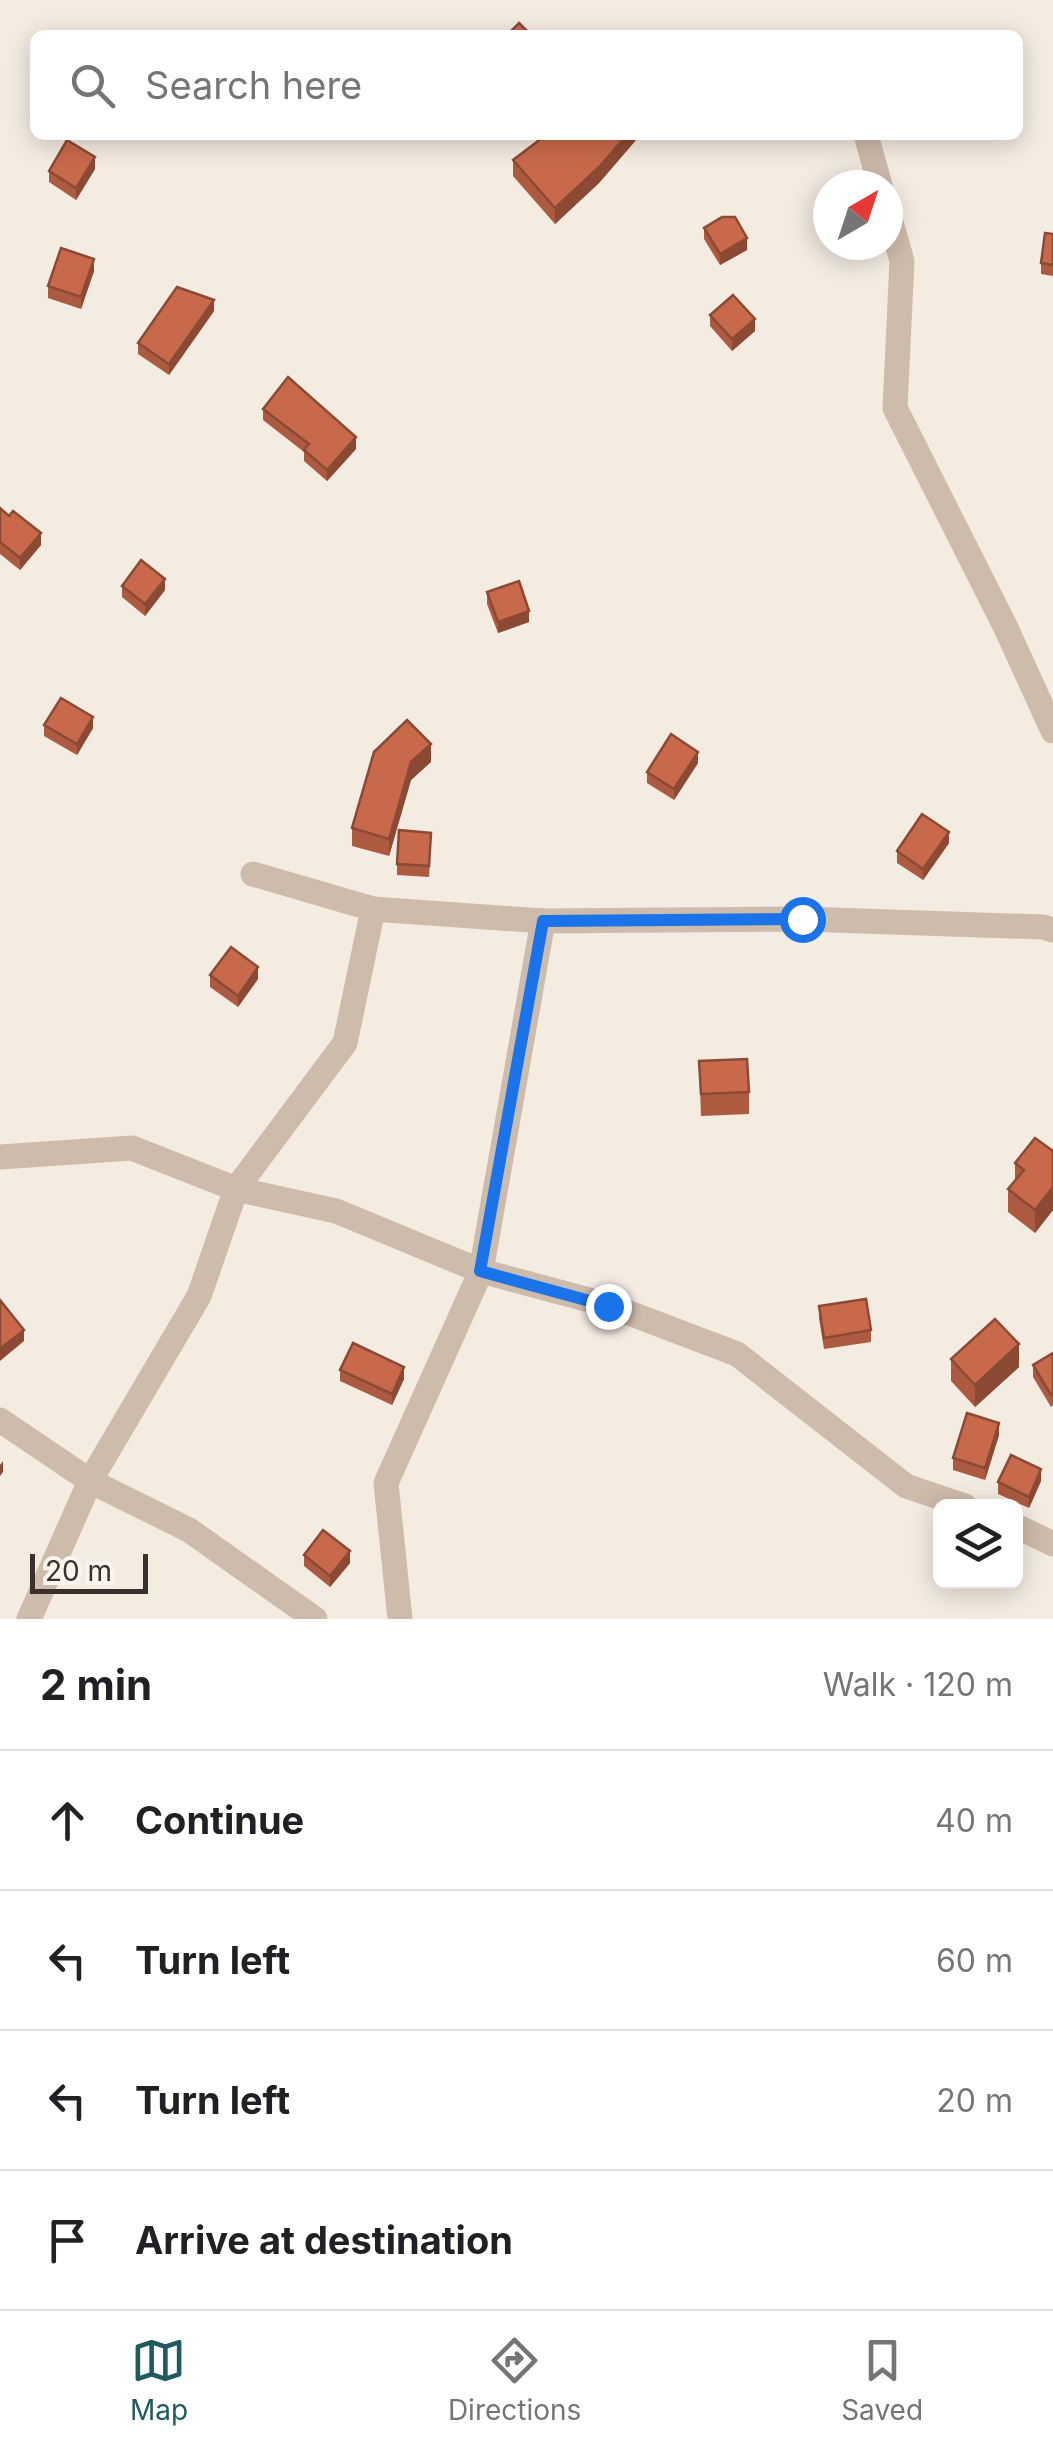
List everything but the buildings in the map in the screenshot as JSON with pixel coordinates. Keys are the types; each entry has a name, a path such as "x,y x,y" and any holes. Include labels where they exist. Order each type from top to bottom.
{"street":[{"path":"867,140 876,170"},
{"path":"902,260 896,408 1053,731"},
{"path":"252,874 373,909 543,921 802,919 1053,930"},
{"path":"28,1619 90,1480 199,1296 236,1189 345,1043 373,909"},
{"path":"400,1619 386,1483 480,1271 543,921"},
{"path":"0,1157 132,1148 236,1189 336,1210 480,1271 608,1306 737,1354 906,1486 944,1499"},
{"path":"0,1420 90,1480 189,1530 315,1619"},
{"path":"1023,1529 1053,1544"}],"route":[{"path":"608,1306 480,1271 543,921 802,919"}]}
